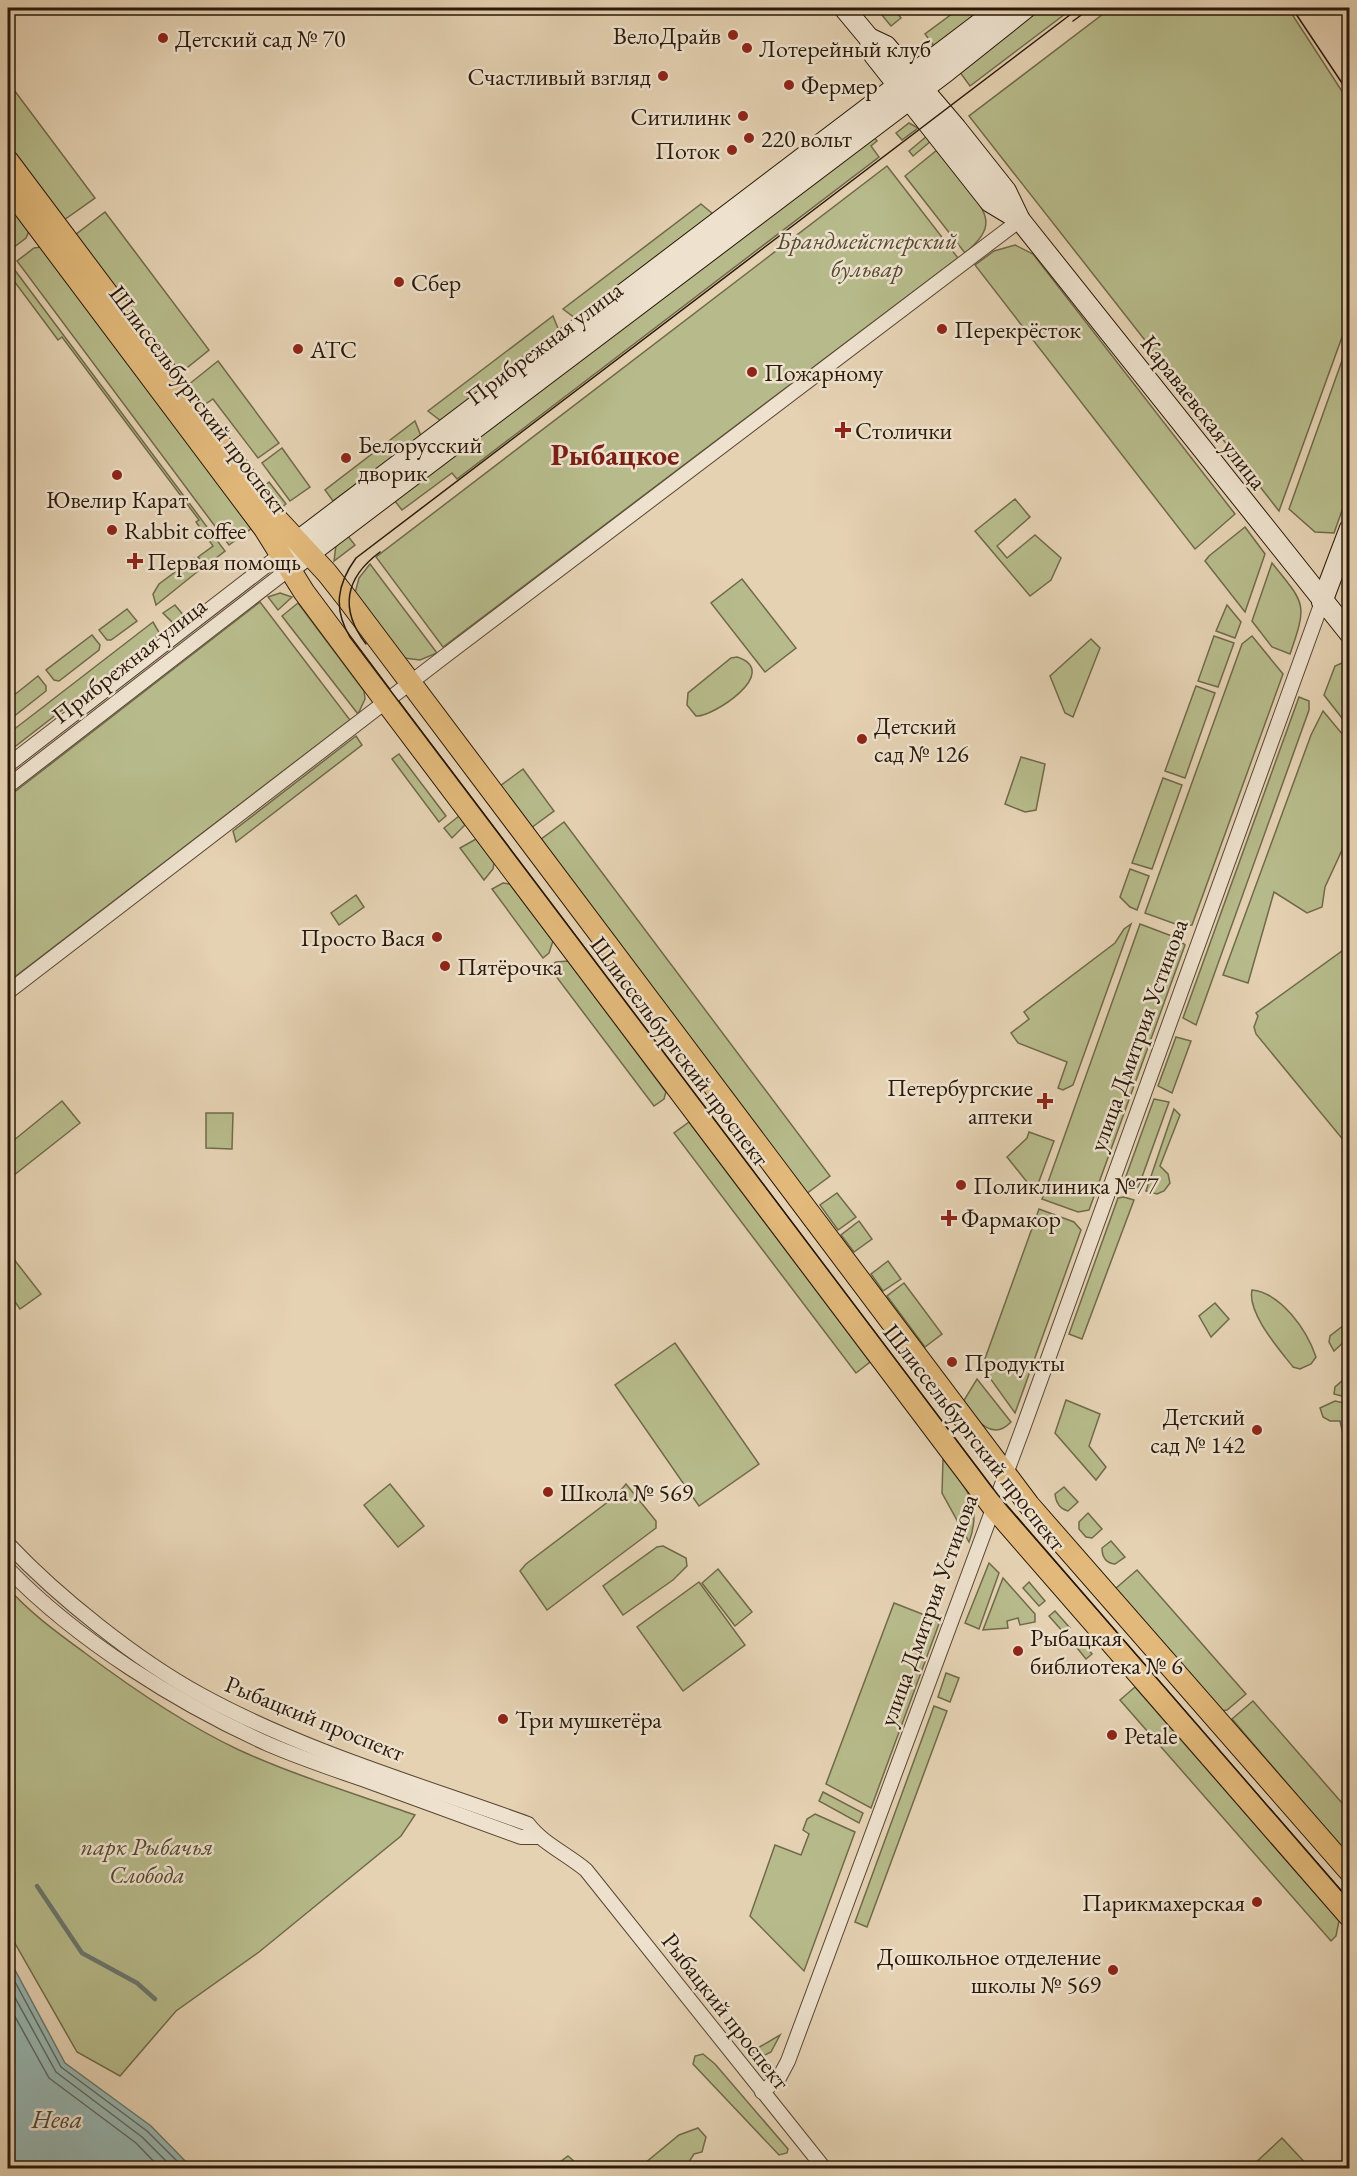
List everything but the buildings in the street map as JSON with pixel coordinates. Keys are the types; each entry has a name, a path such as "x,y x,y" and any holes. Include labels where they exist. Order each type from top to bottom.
{"main road":[{"name":"Шлиссельбургский проспект","path":"8,160 276,518 349,601 1029,1505 1350,1872"},
{"name":"Шлиссельбургский проспект","path":"8,187 264,528 285,562 386,702 993,1507 1350,1917"}],"street":[{"name":"Караваевская улица","path":"844,8 869,38 874,55 910,87 990,202 1020,220 1322,602 1350,634"},
{"name":"Прибрежная улица","path":"910,87 1000,8"},
{"name":"Прибрежная улица","path":"8,786 303,547 910,87 1026,8"},
{"path":"8,992 410,683 1020,220"},
{"name":"улица Дмитрия Устинова","path":"762,2092 779,2078 788,2061 1006,1474 1350,528"},
{"name":"Прибрежная улица","path":"8,765 285,562"},
{"name":"Рыбацкий проспект","path":"8,1544 39,1576 109,1632 199,1694 276,1732 528,1824 537,1837 563,1851 586,1870 824,2169"},
{"name":"Рыбацкий проспект","path":"8,1569 28,1589 92,1639 192,1707 270,1745 521,1837 537,1837"},
{"path":"430,1804 435,1790"}],"green space":[{"path":"876,8 893,8 901,18 891,26"},
{"path":"960,8 985,8 934,46 925,34"},
{"path":"1042,8 1073,8 970,86 959,71"},
{"path":"1111,8 1288,8 1349,102 1350,315 1279,511 969,116"},
{"path":"8,82 95,198 64,220 8,145"},
{"path":"909,123 918,128 902,140 896,133"},
{"path":"873,136 877,141 871,146 879,157 457,479 452,473 402,510 394,500"},
{"path":"927,136 931,141 913,156 909,151"},
{"path":"937,150 975,197 986,221 981,236 965,253 905,176"},
{"name":"Брандмейстерский бульвар","path":"887,166 958,258 443,647 376,557"},
{"path":"8,202 29,231 26,238 10,250"},
{"path":"701,204 713,214 575,318 563,309"},
{"path":"105,212 209,350 183,371 178,372 75,235"},
{"path":"1015,245 1033,254 1235,514 1195,549 975,265 994,251"},
{"path":"41,247 252,528 229,545 17,261 34,248"},
{"path":"11,265 225,551 206,566 198,557 213,546 196,522 199,520 62,337 58,340 8,273"},
{"path":"553,316 559,331 441,421 428,411"},
{"path":"1349,341 1349,491 1334,533 1315,532 1289,509"},
{"path":"218,361 279,443 258,458 213,399 204,405 188,385"},
{"path":"415,421 421,436 333,501 325,490"},
{"path":"282,448 310,487 290,501 262,463"},
{"path":"269,482 286,504 281,508 264,486"},
{"path":"1015,499 1030,517 997,546 1007,558 1035,535 1061,558 1051,580 1030,596 975,531"},
{"path":"1245,527 1265,554 1245,612 1205,561"},
{"path":"347,535 355,545 334,561 336,545"},
{"path":"194,558 202,568 156,605 153,594 159,584"},
{"path":"1272,563 1297,596 1300,605 1299,624 1290,654 1272,647 1252,621"},
{"path":"370,564 437,653 420,660 404,658 355,593 359,578"},
{"path":"742,579 796,648 765,672 711,603"},
{"path":"280,593 292,597 278,610 268,597"},
{"path":"260,602 350,720 8,982 8,797"},
{"path":"298,603 364,691 365,699 358,714 282,616"},
{"path":"175,605 184,616 174,624 163,613"},
{"path":"1227,605 1241,622 1235,638 1216,631"},
{"path":"127,609 137,621 111,640 107,640 99,630"},
{"path":"153,622 160,634 8,752 8,734"},
{"path":"92,635 100,645 99,650 59,681 54,680 46,670"},
{"path":"1214,636 1234,643 1218,687 1198,681"},
{"path":"1252,636 1283,674 1192,925 1181,926 1145,913 1242,644"},
{"path":"1091,639 1100,648 1073,717 1065,713 1050,676"},
{"path":"737,657 749,664 752,673 748,683 728,702 704,715 696,716 687,705 688,693 731,658"},
{"path":"1349,660 1349,727 1324,695 1335,666"},
{"path":"38,676 46,686 46,691 8,721 8,700"},
{"path":"1196,686 1215,693 1185,778 1165,771"},
{"path":"1299,697 1309,701 1309,710 1196,1025 1183,1018"},
{"path":"1323,711 1349,742 1349,835 1325,887 1322,907 1307,913 1274,892 1248,983 1223,975 1311,735"},
{"path":"356,736 362,745 236,842 233,831"},
{"path":"399,754 446,816 439,822 392,759"},
{"path":"1021,757 1045,764 1036,810 1025,812 1005,804"},
{"path":"523,769 554,811 531,828 500,786"},
{"path":"1163,778 1182,785 1152,869 1132,863"},
{"path":"459,816 465,825 452,838 444,828"},
{"path":"564,822 830,1176 806,1194 540,840"},
{"path":"476,839 494,863 493,869 484,880 460,848"},
{"path":"1130,869 1149,876 1137,910 1130,907 1120,897"},
{"path":"503,883 510,884 553,941 549,953 543,958 492,889"},
{"path":"356,895 364,907 339,925 331,913"},
{"path":"1131,924 1073,1085 1063,1090 1058,1088 1067,1062 1018,1043 1011,1033 1029,1019 1024,1012 1115,943 1124,929"},
{"path":"1140,924 1177,938 1185,945 1089,1210 1078,1212 1042,1199"},
{"path":"1349,946 1349,1147 1256,1034 1254,1027 1258,1016 1256,1013"},
{"path":"568,961 666,1092 664,1099 654,1106 549,967 556,962"},
{"path":"1176,1037 1191,1041 1172,1093 1158,1086"},
{"path":"1154,1099 1169,1102 1138,1188 1125,1179"},
{"path":"62,1101 80,1123 9,1179 8,1145"},
{"path":"1174,1109 1180,1115 1160,1166 1168,1174 1170,1183 1164,1191 1157,1194 1146,1191"},
{"path":"206,1113 233,1113 232,1149 206,1148"},
{"path":"689,1122 870,1362 856,1373 674,1133"},
{"path":"1029,1132 1054,1141 1035,1192 1007,1157 1027,1138"},
{"path":"837,1193 856,1217 838,1230 820,1205"},
{"path":"1118,1198 1134,1200 1082,1339 1069,1334"},
{"path":"1039,1209 1074,1222 1081,1230 1015,1413 982,1367"},
{"path":"859,1221 872,1239 854,1252 841,1235"},
{"path":"9,1253 41,1294 20,1309 8,1292"},
{"path":"888,1261 901,1279 883,1291 871,1274"},
{"path":"904,1283 942,1334 925,1347 887,1296"},
{"path":"1252,1290 1273,1298 1291,1314 1312,1346 1316,1357 1311,1364 1300,1369 1293,1367 1259,1320 1254,1309"},
{"path":"1215,1303 1229,1319 1211,1337 1199,1316"},
{"path":"1349,1321 1349,1337 1334,1351 1329,1342 1330,1336"},
{"path":"675,1343 759,1464 699,1506 615,1385"},
{"path":"1349,1375 1349,1398 1334,1394 1335,1387"},
{"path":"977,1379 1011,1422 1004,1428 997,1430 984,1426 963,1402"},
{"path":"1066,1400 1100,1414 1089,1446 1106,1467 1096,1480 1055,1433"},
{"path":"1335,1401 1349,1404 1349,1438 1343,1434 1340,1421 1330,1421 1323,1417 1320,1408"},
{"path":"943,1459 970,1497 974,1517 969,1542 942,1493"},
{"path":"390,1484 424,1526 398,1547 364,1505"},
{"path":"626,1484 656,1521 656,1528 547,1610 520,1571 526,1564 617,1495"},
{"path":"1064,1487 1078,1502 1068,1511 1057,1503 1055,1494"},
{"path":"1088,1513 1102,1529 1092,1538 1086,1537 1079,1529 1079,1522"},
{"path":"1111,1541 1125,1557 1115,1564 1105,1559 1102,1552 1102,1548"},
{"path":"663,1546 686,1558 687,1566 673,1580 623,1615 603,1586 657,1547"},
{"path":"989,1563 999,1573 979,1629 965,1623"},
{"path":"718,1569 752,1612 735,1626 702,1583"},
{"path":"1137,1570 1246,1694 1227,1710 1220,1711 1115,1589"},
{"path":"1003,1578 1035,1614 1035,1622 1020,1625 1018,1618 1007,1621 1008,1628 983,1630"},
{"path":"699,1582 745,1645 683,1691 637,1627"},
{"path":"1029,1582 1045,1601 1039,1606 1023,1588"},
{"name":"парк Рыбачья Слобода","path":"8,1588 45,1622 103,1666 140,1693 198,1729 282,1768 415,1815 401,1836 259,1952 176,2011 120,2076 77,2052 8,1931"},
{"path":"894,1603 940,1621 871,1808 826,1784"},
{"path":"1055,1611 1070,1628 1064,1633 1049,1616"},
{"path":"1079,1638 1092,1654 1086,1659 1073,1643"},
{"path":"946,1673 959,1678 950,1702 938,1697"},
{"path":"1135,1687 1339,1921 1336,1936 1331,1941 1120,1700"},
{"path":"1253,1701 1349,1811 1349,1856 1232,1719"},
{"path":"934,1706 947,1711 867,1927 855,1922"},
{"path":"823,1792 863,1813 859,1823 819,1801"},
{"path":"815,1814 855,1832 804,1971 750,1916 775,1845 801,1855 809,1834 803,1830 807,1819"},
{"path":"780,2035 771,2052 765,2055 751,2052"},
{"path":"703,2054 715,2064 788,2149 787,2153 779,2155 693,2064 695,2056"},
{"path":"698,2128 706,2137 702,2152 694,2154 685,2168 639,2168 679,2135"},
{"path":"1282,2138 1310,2168 1251,2167"},
{"path":"568,2156 582,2168 552,2168"}],"water":[{"name":"Нева","path":"8,1957 65,2063 151,2126 192,2168 8,2168"}],"waterway":[{"path":"37,1886 82,1953 137,1983 155,1999"}],"tram line":[{"path":"1079,8 356,558 341,587 339,607 350,637 998,1495 1350,1901"},
{"path":"1073,21 1091,8"},
{"path":"1292,8 1350,95"},
{"path":"366,644 352,619 349,606 350,595 359,572 380,552"}],"place":[{"name":"ВелоДрайв","path":"733,35"},
{"name":"Детский сад № 70","path":"163,38"},
{"name":"Лотерейный клуб","path":"747,48"},
{"name":"Счастливый взгляд","path":"663,76"},
{"name":"Фермер","path":"789,85"},
{"name":"Ситилинк","path":"743,116"},
{"name":"220 вольт","path":"749,138"},
{"name":"Поток","path":"732,150"},
{"name":"Сбер","path":"399,282"},
{"name":"Перекрёсток","path":"942,329"},
{"name":"АТС","path":"298,349"},
{"name":"Пожарному","path":"752,372"},
{"name":"Столички","path":"843,430"},
{"name":"Белорусский дворик","path":"346,458"},
{"name":"Ювелир Карат","path":"117,475"},
{"name":"Rabbit coffee","path":"112,530"},
{"name":"Первая помощь","path":"135,561"},
{"name":"Детский сад № 126","path":"862,739"},
{"name":"Просто Вася","path":"437,937"},
{"name":"Пятёрочка","path":"445,966"},
{"name":"Петербургские аптеки","path":"1045,1101"},
{"name":"Поликлиника №77","path":"961,1185"},
{"name":"Фармакор","path":"949,1218"},
{"name":"Продукты","path":"952,1362"},
{"name":"Детский сад № 142","path":"1257,1430"},
{"name":"Школа № 569","path":"548,1492"},
{"name":"Рыбацкая библиотека № 6","path":"1018,1651"},
{"name":"Три мушкетёра","path":"503,1719"},
{"name":"Petale","path":"1112,1735"},
{"name":"Парикмахерская","path":"1257,1902"},
{"name":"Дошкольное отделение школы № 569","path":"1113,1970"}],"district":[{"name":"Рыбацкое","path":"615,454"}]}
